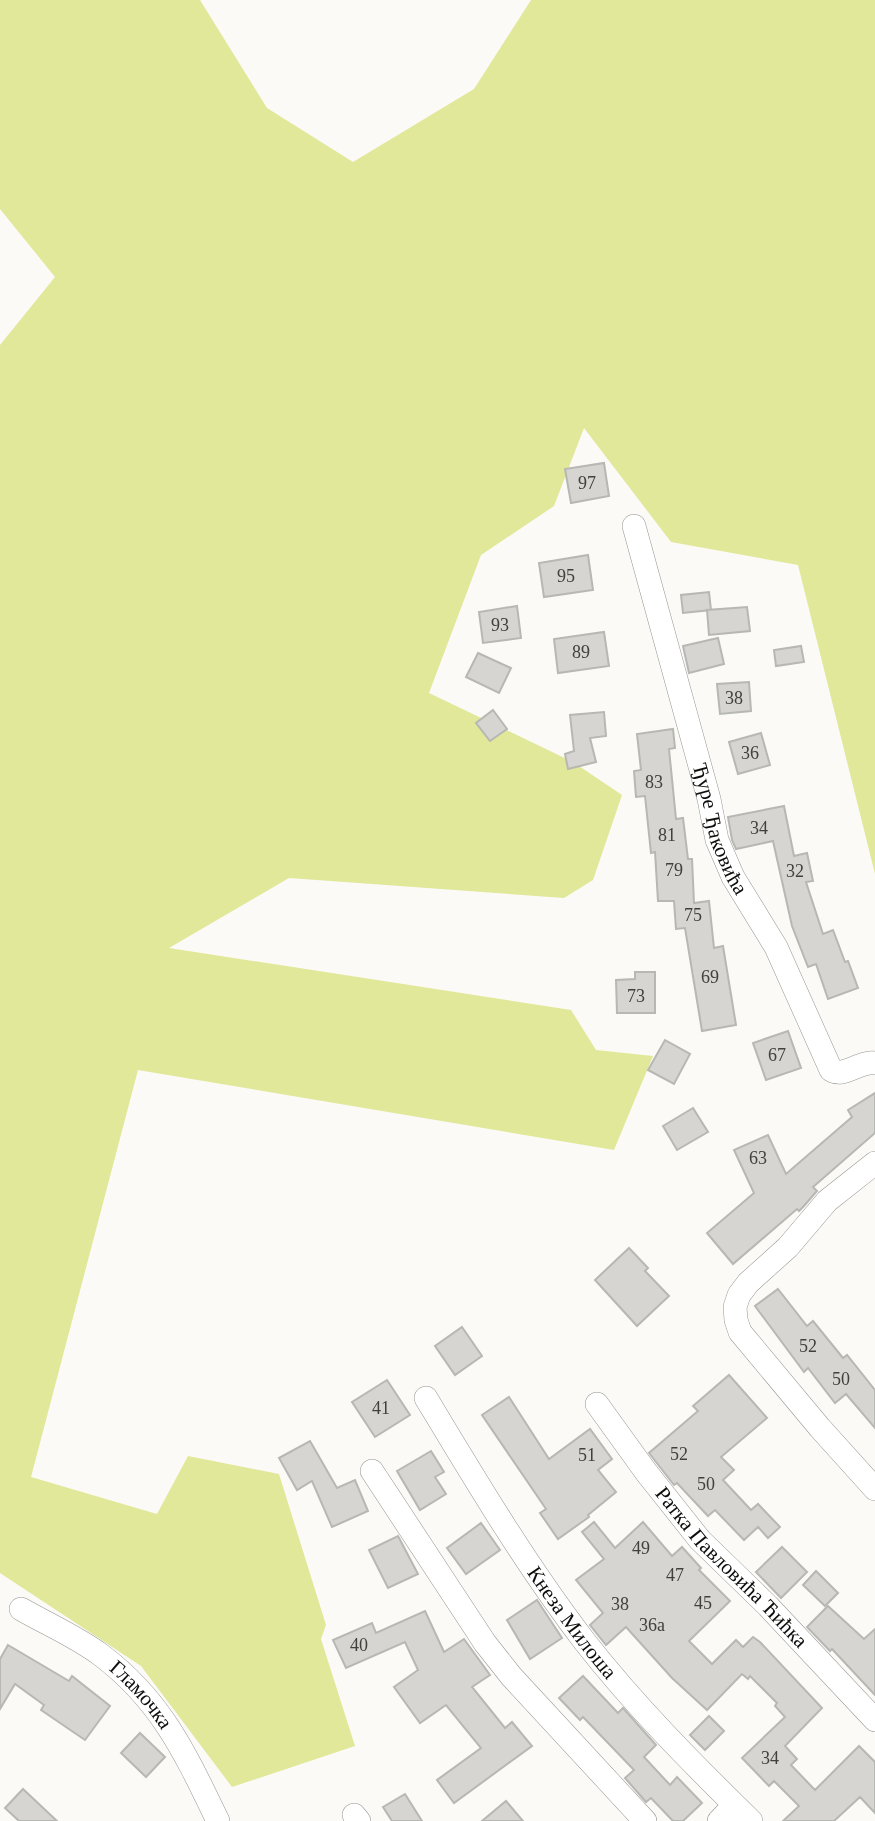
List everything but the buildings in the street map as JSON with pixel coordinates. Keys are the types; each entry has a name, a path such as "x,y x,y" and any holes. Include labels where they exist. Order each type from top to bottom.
{"street":[{"name":"Ђуре Ђаковића","path":"634,526 718,839 733,877 776,947 831,1070 842,1072 860,1064 875,1063"},
{"path":"875,1163 827,1202 788,1247 748,1283 739,1295 735,1307 740,1332 875,1489"},
{"name":"Кнеза Милоша","path":"426,1398 496,1514 585,1641 727,1813 751,1821"},
{"name":"Ратка Павловића Ћићка","path":"597,1404 700,1540 768,1606 875,1720"},
{"path":"372,1471 485,1643 534,1704 645,1821"},
{"name":"Гламочка","path":"21,1609 99,1654 148,1698 168,1724 218,1821"}],"green space":[{"path":"0,0 200,0 267,108 353,162 474,89 531,0 875,0 875,874 798,565 671,542 584,428 554,506 481,555 429,693 573,762 622,795 593,880 564,898 289,878 169,948 571,1010 596,1050 653,1056 614,1150 138,1070 31,1477 157,1514 188,1456 279,1474 326,1625 321,1639 355,1746 232,1787 141,1666 0,1573 0,345 55,277 0,209"}]}
